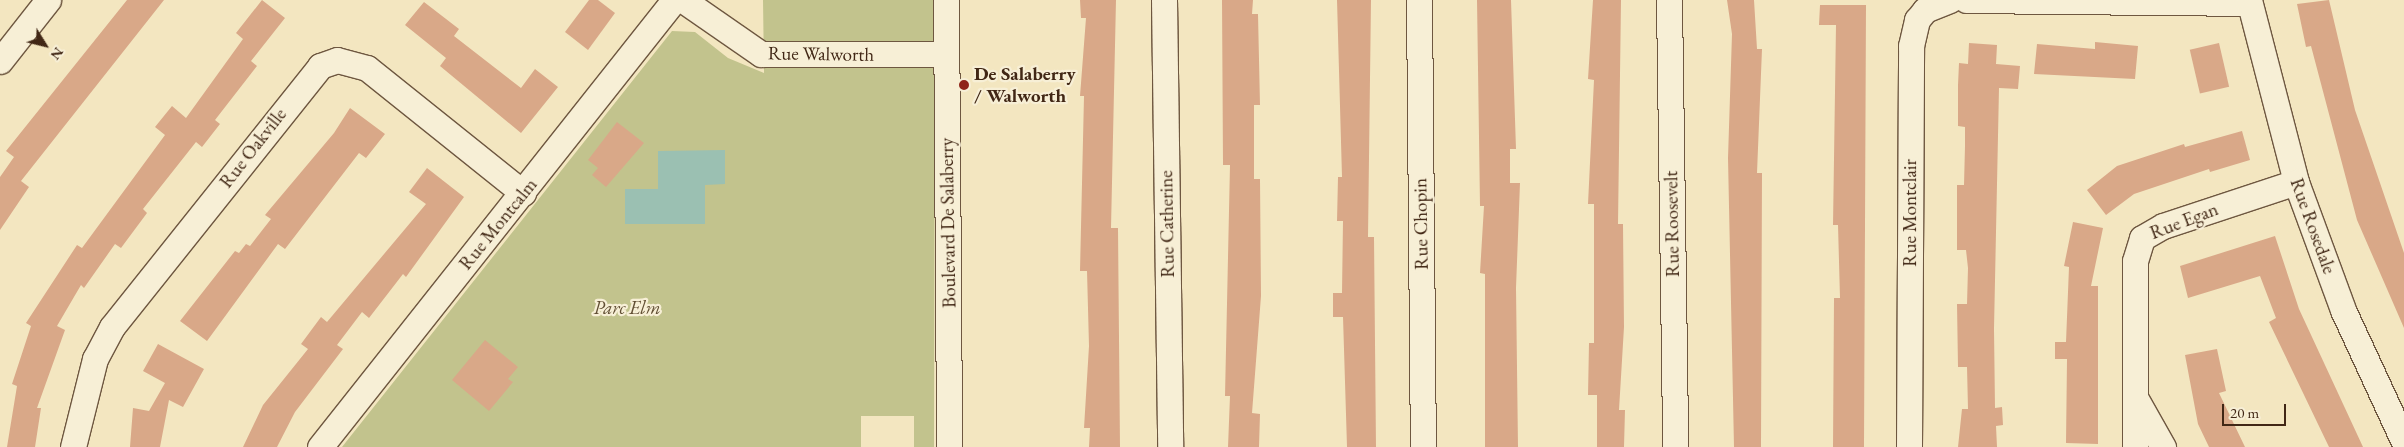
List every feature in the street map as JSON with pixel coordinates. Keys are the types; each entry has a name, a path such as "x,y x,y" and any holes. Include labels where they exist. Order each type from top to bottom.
{"street":[{"path":"0,61 48,0"},
{"name":"Rue Montcalm","path":"320,447 674,0"},
{"name":"Rue Walworth","path":"683,0 761,54 946,54"},
{"name":"Boulevard De Salaberry","path":"946,0 949,447"},
{"name":"Rue Catherine","path":"1164,0 1170,447"},
{"name":"Rue Chopin","path":"1419,0 1423,447"},
{"name":"Rue Roosevelt","path":"1669,0 1674,447"},
{"name":"Rue Montclair","path":"1909,447 1910,46 1917,20 1925,10 1950,0"},
{"path":"1966,0 2249,2"},
{"name":"Rue Rosedale","path":"2249,2 2296,182 2343,310 2404,442"},
{"name":"Rue Oakville","path":"73,447 95,359 112,327 320,66 337,60 367,68 523,193"},
{"name":"Rue Egan","path":"2135,447 2135,262 2142,238 2152,230 2296,182"},
{"name":"Rue Egan","path":"2136,400 2163,447"}],"green space":[{"name":"Parc Elm","path":"763,0 935,0 934,447 914,447 914,416 861,416 861,447 342,447 672,31 695,32 728,58 764,73"}],"shaded area":[{"path":"725,150 725,184 705,185 705,224 625,224 625,189 658,189 658,151"}],"building":[{"path":"127,0 164,0 21,181 29,187 0,230 0,177 14,157 6,151"},
{"path":"262,0 285,18 251,61 257,66 215,120 220,124 202,147 196,142 143,209 147,213 121,248 115,244 84,288 81,285 57,326 65,330 37,408 41,408 35,447 7,447 17,386 12,384 31,326 26,323 77,245 82,248 165,135 155,127 172,106 186,118 243,39 236,33"},
{"path":"589,0 598,0 615,13 588,50 565,32"},
{"path":"1080,0 1116,0 1111,228 1118,228 1120,447 1089,447 1090,428 1084,428 1089,346 1087,271 1080,271 1084,96 1080,96 1086,18 1081,18"},
{"path":"1222,0 1253,0 1252,14 1258,14 1260,105 1254,105 1254,179 1260,179 1261,296 1252,413 1260,414 1259,447 1228,447 1230,396 1225,396 1230,165 1223,165"},
{"path":"1337,0 1371,0 1368,237 1374,237 1376,447 1347,447 1343,317 1333,317 1333,293 1342,293 1343,221 1337,221 1338,177 1342,177"},
{"path":"1477,0 1511,0 1516,149 1510,149 1510,183 1520,183 1516,288 1518,447 1485,447 1485,274 1480,273 1484,206 1480,206"},
{"path":"1593,0 1621,0 1618,224 1623,224 1624,327 1619,410 1625,410 1624,447 1597,447 1597,395 1588,395 1589,343 1594,343 1594,204 1588,204 1594,80 1588,79"},
{"path":"1727,0 1754,0 1757,49 1762,49 1757,173 1762,173 1761,447 1734,447 1728,158 1732,34"},
{"path":"2329,0 2355,110 2404,253 2404,328 2357,220 2311,46 2306,47 2297,4"},
{"path":"424,2 459,29 454,36 521,88 535,69 558,87 521,133 440,66 446,58 405,25"},
{"path":"1820,5 1866,5 1864,447 1833,447 1834,298 1840,298 1838,225 1833,225 1836,25 1819,25"},
{"path":"2095,42 2138,46 2135,79 2034,74 2037,44 2095,49"},
{"path":"1969,43 1997,45 1996,64 2020,66 2018,89 1999,88 1994,329 1995,408 2002,407 2003,425 1996,426 1997,447 1958,447 1962,409 1968,409 1967,367 1958,367 1957,304 1967,304 1968,268 1966,250 1957,250 1957,185 1964,185 1965,146 1965,127 1958,126 1958,85 1959,63 1968,64"},
{"path":"2219,43 2229,87 2200,94 2190,50"},
{"path":"350,108 385,134 366,158 359,153 285,249 278,244 207,341 180,321 235,251 239,253 246,244 250,246 271,219 265,215 334,133"},
{"path":"617,122 644,143 606,187 592,175 598,168 588,160"},
{"path":"2242,131 2250,160 2210,172 2209,169 2134,194 2106,215 2087,190 2117,166 2184,144 2185,147"},
{"path":"427,168 464,197 406,277 403,274 369,318 362,312 337,345 343,349 295,412 277,447 243,447 263,405 308,349 301,344 321,317 327,322 426,204 409,192"},
{"path":"2073,222 2103,228 2091,286 2098,286 2098,444 2066,443 2067,359 2055,359 2055,342 2066,342 2069,267 2064,266"},
{"path":"2275,236 2299,309 2363,447 2329,447 2269,322 2276,318 2260,276 2188,298 2180,266"},
{"path":"485,340 518,367 508,379 513,382 489,411 452,380"},
{"path":"158,344 204,369 183,407 169,400 160,447 130,447 133,408 149,411 165,383 143,371"},
{"path":"2217,349 2226,391 2219,393 2245,447 2209,447 2198,424 2185,355"}],"place":[{"name":"De Salaberry / Walworth","path":"964,85"}]}
